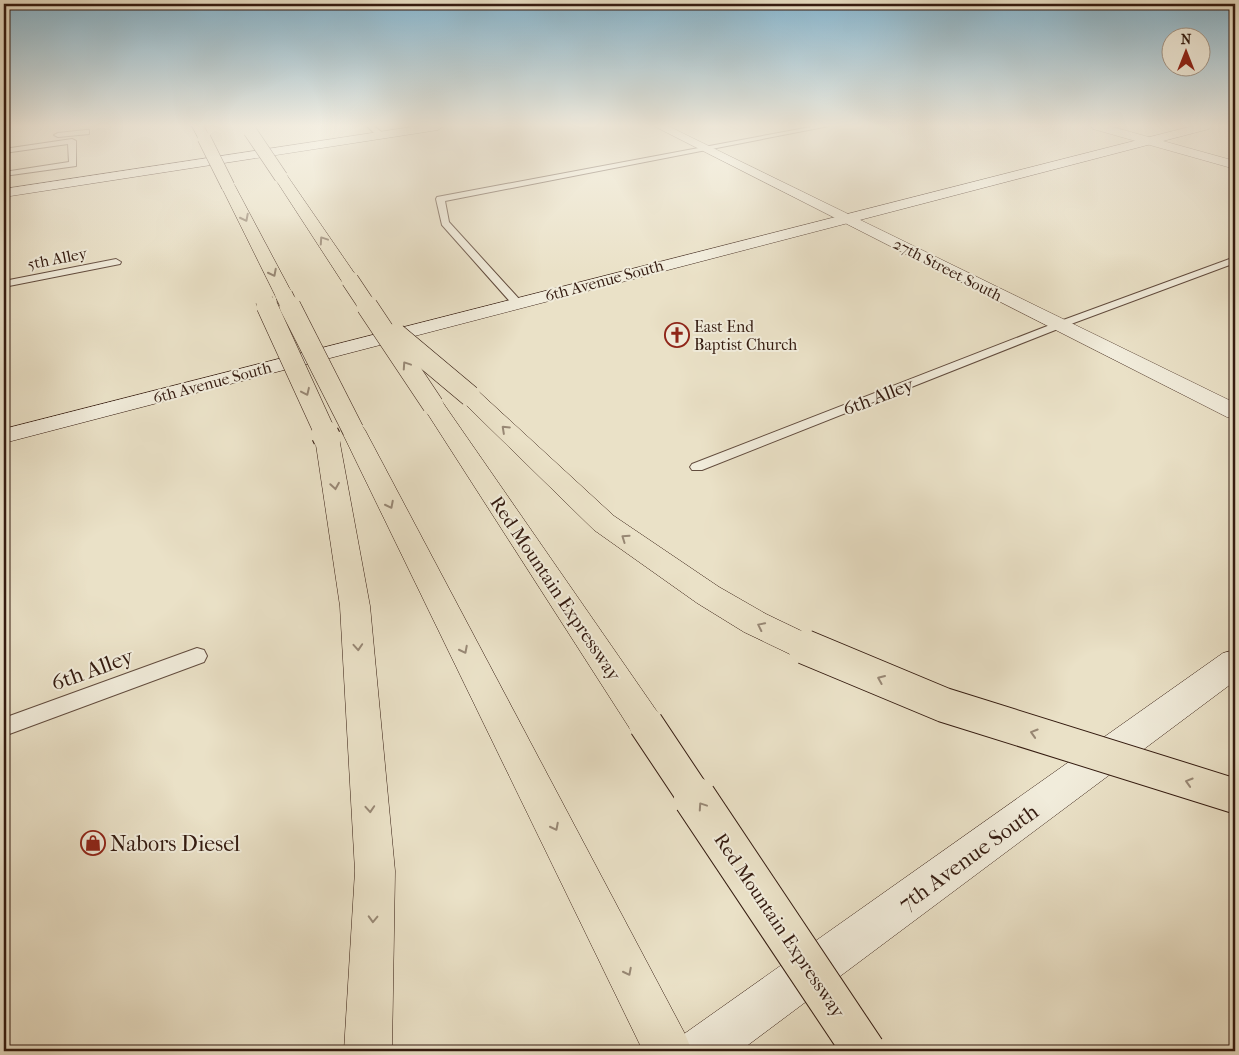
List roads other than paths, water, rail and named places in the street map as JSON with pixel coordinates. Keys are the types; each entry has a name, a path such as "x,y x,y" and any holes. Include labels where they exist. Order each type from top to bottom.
{"highway":[{"path":"223,175 261,250 264,287 340,434 533,783 668,1051"},
{"name":"Red Mountain Expressway","path":"280,175 864,1051"},
{"path":"261,250 264,287"},
{"path":"373,315 470,396 604,523 708,595 754,623 805,647 944,705 1235,796"},
{"path":"340,434 375,870 368,1051"}],"street":[{"path":"4,193 109,175"},
{"name":"27th Street South","path":"760,175 1235,412"},
{"name":"6th Avenue South","path":"4,436 1010,175"},
{"name":"7th Avenue South","path":"701,1051 1235,663"}],"lane":[{"path":"25,175 25,180 34,188"},
{"path":"517,303 445,223 440,199 563,175"},
{"name":"6th Alley","path":"696,467 1059,325 1235,260"},
{"name":"5th Alley","path":"4,284 116,262"},
{"name":"6th Alley","path":"4,727 197,656"}],"place":[{"name":"East End Baptist Church","path":"677,335"},
{"name":"Nabors Diesel","path":"93,843"}]}
